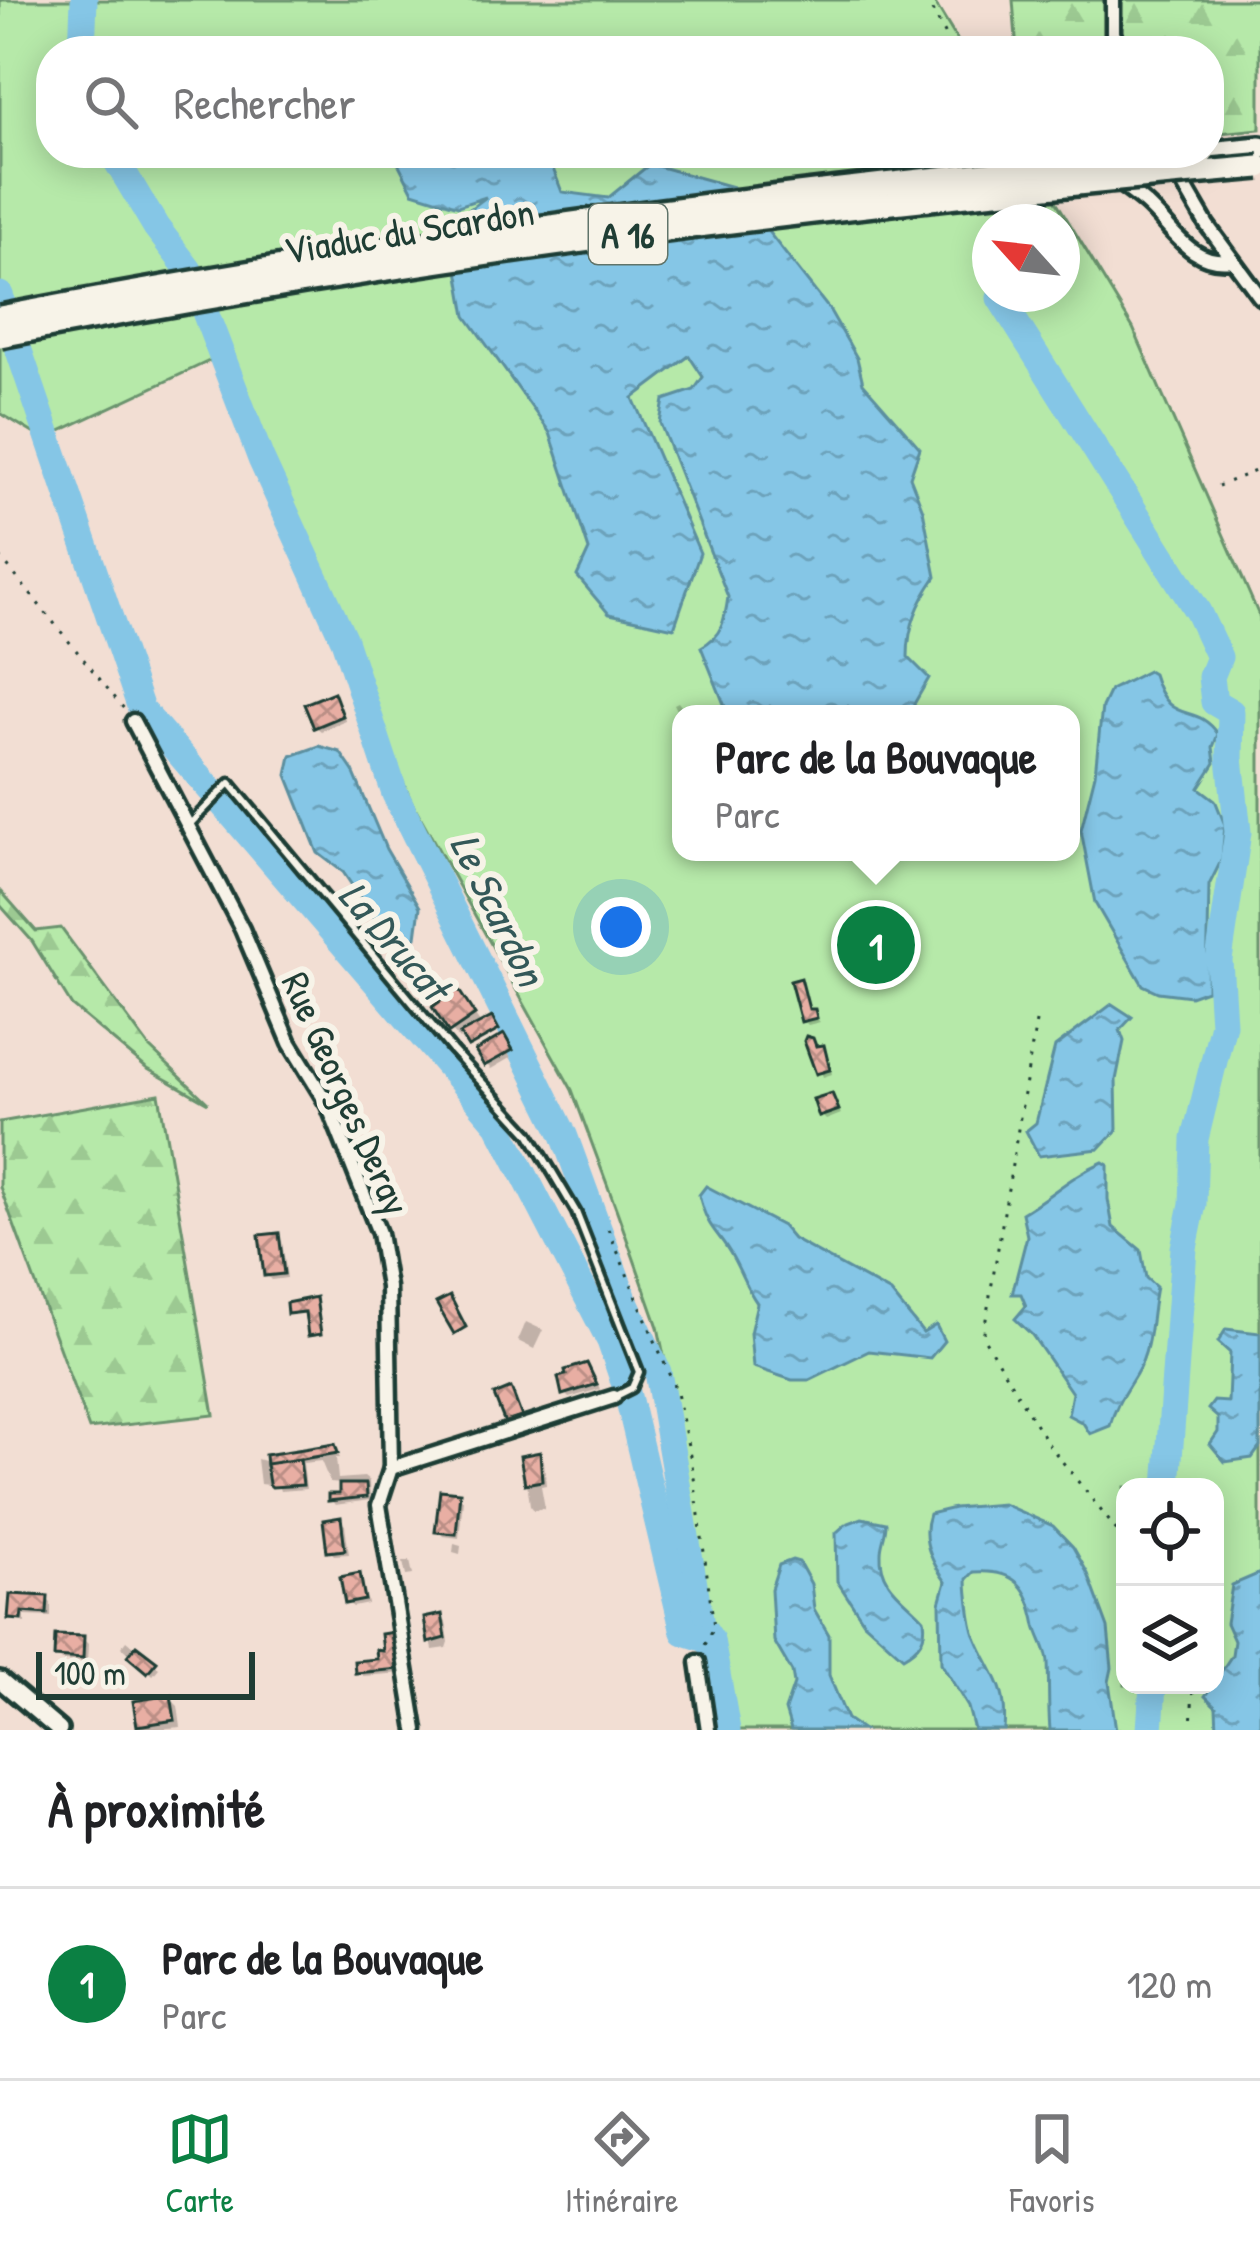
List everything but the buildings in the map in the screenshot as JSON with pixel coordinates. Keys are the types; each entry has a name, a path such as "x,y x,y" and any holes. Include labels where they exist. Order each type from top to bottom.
{"highway":[{"name":"Viaduc du Scardon","path":"1224,151 1260,148"},
{"name":"Viaduc du Scardon","path":"0,336 293,283 606,236 1260,167"},
{"name":"Viaduc du Scardon","path":"0,317 293,265 607,220 797,194 1056,168"}],"street":[{"path":"1114,0 1114,36"},
{"path":"1094,168 1148,205 1184,245 1204,257 1232,260"},
{"path":"1174,168 1207,225 1260,297"},
{"name":"Rue Georges Deray","path":"133,721 242,929 290,1043 328,1105 379,1234 388,1287 391,1468 379,1505 416,1730"},
{"path":"391,1468 614,1397"},
{"path":"701,1655 708,1730"},
{"path":"0,1680 59,1730"}],"lane":[{"path":"187,827 230,783 452,1050 529,1133 576,1212 638,1372 632,1388 614,1397"}],"path":[{"path":"926,0 946,36"},
{"path":"1218,486 1260,469"},
{"path":"0,557 133,721"},
{"path":"1036,1022 983,1337 1046,1441 1116,1530"},
{"path":"608,1229 677,1393 693,1470 714,1627 701,1655"},
{"path":"1191,1730 1193,1694"}],"green space":[{"path":"0,0 933,0 955,36 36,36 36,168 1036,168 1058,204 972,204 972,312 1080,312 1080,241 1133,328 1260,618 1260,1730 718,1730 707,1618 678,1424 658,1327 617,1211 572,1090 411,800 220,356 43,439 0,413"},
{"path":"1013,0 1260,0 1260,129 1224,133 1224,36 1016,36"},
{"path":"0,890 36,931 61,928 149,1047 208,1103 146,1068 72,1006 32,941 0,905"},
{"path":"159,1094 214,1415 89,1429 0,1187 0,1122"}],"water":[{"path":"401,168 553,168 562,192 608,198 645,168 664,168 733,187 829,309 857,358 863,383 920,448 910,477 923,510 936,577 919,605 910,635 908,657 929,678 914,705 724,705 701,647 721,626 728,597 660,423 664,400 694,390 703,377 689,356 633,398 700,553 674,628 609,614 577,576 589,550 550,433 466,316 450,224 486,197 458,206 413,192"},
{"path":"1148,671 1167,702 1200,718 1218,734 1213,747 1215,763 1199,788 1215,800 1225,825 1222,859 1209,885 1207,990 1190,996 1143,985 1095,903 1081,830 1095,774 1102,707 1110,690"},
{"path":"319,746 340,752 353,771 386,849 420,907 416,937 400,946 388,939 343,872 318,853 287,775 291,756"},
{"path":"1112,1004 1132,1017 1120,1030 1124,1041 1116,1080 1117,1130 1099,1149 1039,1156 1026,1131 1036,1123 1055,1047"},
{"path":"1103,1162 1108,1165 1113,1227 1141,1250 1146,1278 1156,1287 1141,1364 1110,1426 1090,1434 1083,1423 1068,1415 1072,1393 1032,1335 1015,1319 1026,1306 1021,1294 1012,1294 1027,1236 1022,1213"},
{"path":"706,1186 891,1293 923,1333 936,1325 944,1341 930,1358 869,1351 809,1380 792,1380 753,1367 750,1333 757,1303 706,1217 699,1195"},
{"path":"1226,1329 1260,1333 1260,1447 1252,1458 1225,1462 1210,1444 1218,1432 1218,1418 1208,1409 1214,1401 1228,1402 1230,1353 1218,1342"},
{"path":"1003,1504 1053,1526 1073,1547 1088,1574 1108,1628 1116,1730 1050,1730 1047,1657 1029,1601 1010,1577 974,1572 967,1579 974,1632 1001,1691 1005,1714 1004,1730 974,1730 968,1707 941,1663 940,1603 946,1582 928,1550 927,1523 929,1514"},
{"path":"862,1518 886,1523 881,1553 884,1574 924,1619 921,1642 903,1657 864,1622 837,1581 836,1533"},
{"path":"799,1562 811,1584 814,1609 829,1635 829,1675 847,1719 863,1730 791,1730 785,1710 794,1684 774,1641 771,1589 779,1565"},
{"path":"1260,1573 1260,1730 1217,1730 1216,1707 1205,1696 1224,1694 1224,1667 1234,1641 1226,1623 1232,1585"}],"waterway":[{"name":"Le Scardon","path":"83,36 84,0"},
{"name":"Le Scardon","path":"121,168 189,270 261,459 344,640 395,794 564,1135 624,1299 658,1372 701,1625 711,1640 727,1730"},
{"name":"La Drucat","path":"0,295 141,709 498,1124 610,1341 626,1388 684,1632 709,1640"},
{"path":"1009,312 1198,612 1219,657 1211,677 1214,702 1231,712 1230,758 1238,832 1219,960 1223,1024 1195,1139 1168,1478"},
{"path":"1150,1730 1152,1694"}],"place":[{"name":"Parc de la Bouvaque","path":"876,945"}]}
